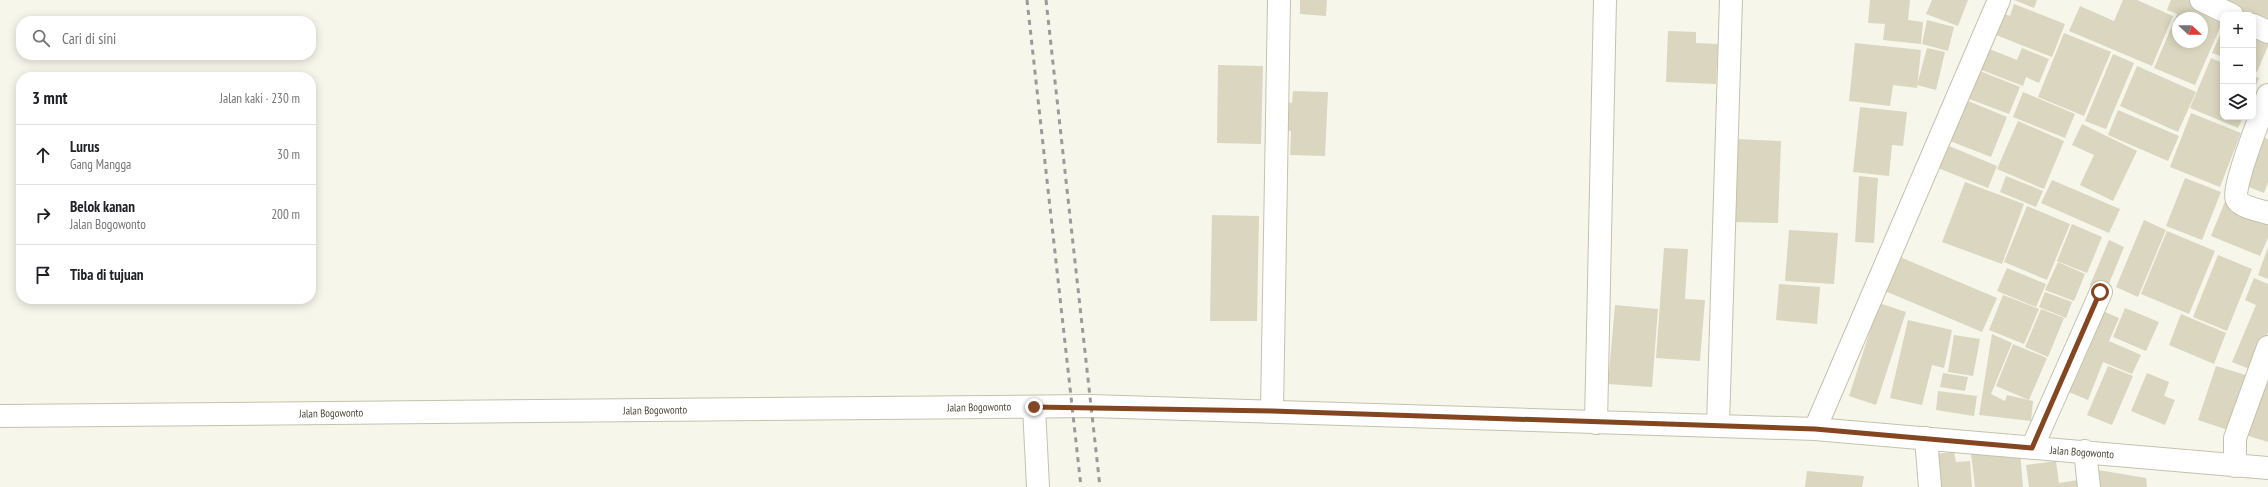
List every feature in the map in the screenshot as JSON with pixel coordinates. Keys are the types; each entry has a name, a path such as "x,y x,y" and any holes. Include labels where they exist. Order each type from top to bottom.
{"street":[{"path":"1272,411 1279,0"},
{"path":"1596,423 1605,0"},
{"path":"1718,425 1731,0"},
{"path":"1815,429 1999,0"},
{"path":"2201,0 2226,12"},
{"path":"2256,26 2268,32"},
{"path":"2268,95 2235,192 2236,199 2242,204 2268,213"},
{"path":"2032,448 2100,292"},
{"path":"2235,466 2235,438 2268,347"},
{"path":"1034,407 1038,487"},
{"name":"Jalan Bogowonto","path":"0,416 1034,407 1272,411 1596,423 1718,425 1815,429 2032,448 2085,451 2268,468"},
{"path":"1926,438 1930,487"},
{"path":"2085,451 2089,487"}],"building":[{"path":"1300,0 1327,0 1326,16 1300,14"},
{"path":"1870,0 1910,0 1908,20 1923,22 1921,44 1883,40 1885,24 1868,23"},
{"path":"1932,0 1968,0 1958,26 1926,14"},
{"path":"2014,0 2037,0 2034,8"},
{"path":"2123,0 2137,0 2172,16 2152,66 2069,31 2080,6 2114,21"},
{"path":"2171,0 2188,0 2220,14 2220,28 2195,85 2154,68 2172,26 2172,48 2208,48 2208,12 2172,12 2167,10"},
{"path":"2226,0 2268,0 2268,22 2256,17 2256,12 2242,12 2224,5"},
{"path":"2014,4 2065,24 2052,57 1991,33 2000,12 2010,16"},
{"path":"1927,20 1954,27 1948,51 1922,44"},
{"path":"1668,31 1696,32 1696,43 1718,44 1716,84 1666,82"},
{"path":"2256,31 2268,36 2268,46 2257,72"},
{"path":"2064,33 2111,52 2084,116 2038,97"},
{"path":"2220,35 2220,56 2212,53"},
{"path":"1855,43 1921,50 1917,88 1893,85 1890,106 1849,101"},
{"path":"1927,48 1945,52 1936,90 1917,85"},
{"path":"1987,48 2017,60 2022,48 2049,59 2039,83 2026,77 2023,86 1979,69"},
{"path":"2113,54 2134,63 2106,129 2085,121"},
{"path":"2211,58 2220,62 2220,120 2242,120 2238,128 2190,108"},
{"path":"1218,65 1263,66 1261,144 1217,143"},
{"path":"2137,66 2196,92 2178,132 2120,106"},
{"path":"1975,69 2020,87 2009,114 1964,97"},
{"path":"2256,77 2259,78 2256,85"},
{"path":"1293,91 1328,92 1325,156 1290,155 1291,131 1285,130 1286,102 1292,103"},
{"path":"2023,92 2075,114 2065,138 2013,117"},
{"path":"1961,98 2007,117 1991,157 1945,139"},
{"path":"1860,107 1907,112 1903,146 1892,145 1889,176 1853,172"},
{"path":"2118,110 2179,136 2168,161 2108,135"},
{"path":"2191,113 2241,133 2220,187 2170,167"},
{"path":"2018,121 2064,141 2044,189 1997,169"},
{"path":"2082,124 2137,151 2113,201 2080,185 2094,155 2072,145"},
{"path":"2257,135 2268,139 2268,182 2264,193 2239,183"},
{"path":"1735,139 1781,141 1778,223 1732,222"},
{"path":"1942,143 1997,166 1988,188 1933,166"},
{"path":"1859,176 1878,178 1874,243 1855,242"},
{"path":"2006,176 2043,191 2036,207 2000,192"},
{"path":"2185,178 2221,192 2202,240 2166,226"},
{"path":"2052,180 2120,209 2109,233 2041,203"},
{"path":"1965,182 2024,204 2002,264 1942,242"},
{"path":"2226,199 2268,216 2268,238 2260,256 2211,236"},
{"path":"2027,206 2070,224 2047,280 2004,262"},
{"path":"1212,215 1259,216 1257,321 1210,321"},
{"path":"2144,220 2166,230 2138,297 2116,287"},
{"path":"2072,224 2102,237 2087,273 2057,261"},
{"path":"1789,230 1838,233 1834,284 1785,281"},
{"path":"2167,231 2215,251 2189,314 2141,294"},
{"path":"2109,240 2124,247 2106,291 2090,285"},
{"path":"2268,247 2268,279 2258,275"},
{"path":"1664,248 1688,249 1685,299 1705,300 1700,361 1656,358"},
{"path":"2218,255 2252,269 2227,331 2193,317"},
{"path":"1900,257 1997,298 1982,332 1885,291"},
{"path":"2058,262 2085,274 2074,301 2045,290"},
{"path":"2007,268 2046,284 2036,307 1997,291"},
{"path":"2254,278 2268,284 2268,332 2252,370 2232,362 2256,305 2245,300"},
{"path":"1779,284 1820,287 1817,324 1776,320"},
{"path":"2045,292 2072,302 2066,318 2039,307"},
{"path":"2003,295 2039,309 2024,344 1989,330"},
{"path":"1879,303 1906,312 1876,405 1849,396"},
{"path":"1615,305 1658,309 1652,387 1608,384"},
{"path":"2125,308 2159,322 2146,351 2113,337"},
{"path":"2041,309 2064,318 2048,357 2025,347"},
{"path":"2098,309 2119,318 2109,341 2141,355 2132,374 2103,362 2088,400 2064,390"},
{"path":"2181,314 2226,333 2214,364 2169,345"},
{"path":"1908,320 1952,330 1944,368 1932,365 1922,405 1890,398"},
{"path":"1992,334 2012,343 1991,394 2005,401 2007,395 2033,401 2031,421 1979,415"},
{"path":"1954,335 1980,339 1973,376 1948,372"},
{"path":"2013,344 2047,358 2029,400 1996,386"},
{"path":"2108,366 2133,376 2112,425 2087,415"},
{"path":"2216,366 2249,376 2231,431 2198,420"},
{"path":"2268,370 2268,442 2242,434"},
{"path":"1943,373 1968,377 1965,391 1940,387"},
{"path":"2147,373 2169,382 2164,396 2175,400 2165,425 2131,411"},
{"path":"1938,391 1977,396 1974,416 1936,410"},
{"path":"1970,445 2020,450 2023,487 1975,487"},
{"path":"1954,452 1956,462 1970,461 1972,487 1932,487 1933,454"},
{"path":"2056,461 2059,483 2078,480 2079,487 2029,487 2026,465"},
{"path":"2098,470 2146,478 2147,487 2099,487"},
{"path":"1807,471 1864,476 1862,487 1805,487"}],"railway":[{"path":"1027,0 1081,487"},
{"path":"1046,0 1100,487"}],"route":[{"path":"1034,407 1091,406 1596,423 1718,425 1815,429 2032,448 2100,292"}]}
